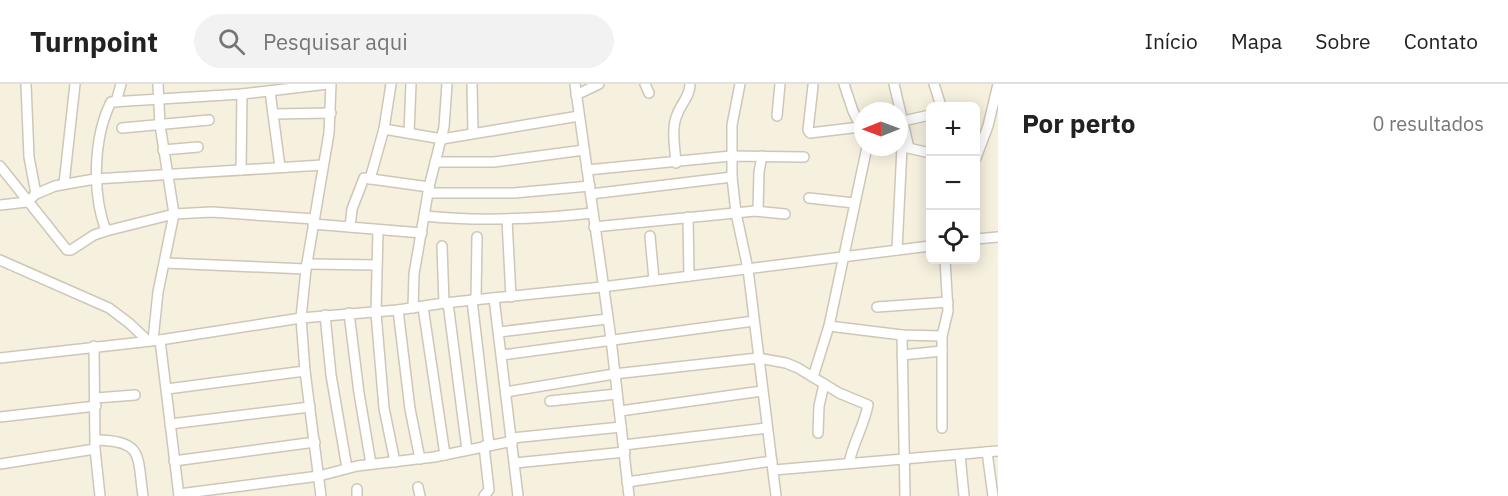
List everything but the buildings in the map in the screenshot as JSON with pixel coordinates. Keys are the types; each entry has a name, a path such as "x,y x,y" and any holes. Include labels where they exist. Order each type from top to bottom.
{"street":[{"path":"26,84 29,157 36,194"},
{"path":"64,184 75,84"},
{"path":"116,102 121,84"},
{"path":"158,84 163,150 174,214 158,292 154,340 166,389 179,495 319,476 347,468 445,455 513,440 621,427"},
{"path":"106,231 100,216 95,180 101,135 110,103 242,94 324,84 331,113 301,318 305,371 321,496"},
{"path":"370,179 384,129 391,84"},
{"path":"409,133 411,84"},
{"path":"445,455 412,284 428,190 442,139 447,84"},
{"path":"472,84 473,132"},
{"path":"575,84 611,339 629,496"},
{"path":"576,95 599,84"},
{"path":"676,163 675,123 690,91 690,84"},
{"path":"740,84 733,119 732,177 736,213 748,270 776,496"},
{"path":"777,116 780,84"},
{"path":"844,84 854,113"},
{"path":"894,84 898,102"},
{"path":"934,84 940,102"},
{"path":"976,156 988,126 998,84"},
{"path":"813,87 808,130 810,133 854,130"},
{"path":"270,91 280,167"},
{"path":"241,170 242,94"},
{"path":"273,114 331,113"},
{"path":"384,129 442,139 579,116"},
{"path":"908,120 926,116"},
{"path":"122,128 209,120"},
{"path":"163,150 198,147"},
{"path":"908,148 926,152"},
{"path":"435,162 494,162 584,150"},
{"path":"588,170 731,156 804,157"},
{"path":"758,212 759,172 762,156"},
{"path":"813,377 829,326 865,156"},
{"path":"897,250 903,156"},
{"path":"0,205 27,202 46,188 95,180 323,165"},
{"path":"0,166 67,250 71,250 94,235 174,214 222,213 422,233"},
{"path":"350,227 352,209 363,179 428,190 514,193 591,190 732,177"},
{"path":"809,198 854,203"},
{"path":"425,216 507,220 593,213"},
{"path":"594,227 736,213 784,214"},
{"path":"688,217 689,276"},
{"path":"507,220 511,297"},
{"path":"378,230 376,312 384,408 395,462"},
{"path":"650,236 654,280"},
{"path":"477,237 474,300 489,490 484,496"},
{"path":"980,239 998,237"},
{"path":"442,246 446,303 467,450"},
{"path":"0,356 154,340 325,315 418,308 748,270 926,246"},
{"path":"0,260 109,308 154,340"},
{"path":"165,263 377,266"},
{"path":"942,428 942,336 948,302 945,264"},
{"path":"494,298 518,496"},
{"path":"877,307 948,302"},
{"path":"398,310 410,409 420,459"},
{"path":"349,314 371,464"},
{"path":"325,315 331,375 347,468"},
{"path":"499,332 607,319"},
{"path":"502,355 754,321"},
{"path":"829,326 902,335 942,336"},
{"path":"902,335 905,496"},
{"path":"94,346 98,496"},
{"path":"902,356 942,351"},
{"path":"506,392 614,374 758,358 786,363 839,393 868,405 864,425 849,464"},
{"path":"166,389 305,371"},
{"path":"819,433 819,406 824,384"},
{"path":"620,411 762,391"},
{"path":"550,401 617,394"},
{"path":"0,417 135,395"},
{"path":"170,424 310,407"},
{"path":"515,463 766,428"},
{"path":"0,464 95,444 117,441 126,443 137,455 143,496"},
{"path":"174,461 315,442"},
{"path":"627,482 773,466 849,464 998,451"},
{"path":"987,452 993,496"},
{"path":"960,455 964,496"}]}
